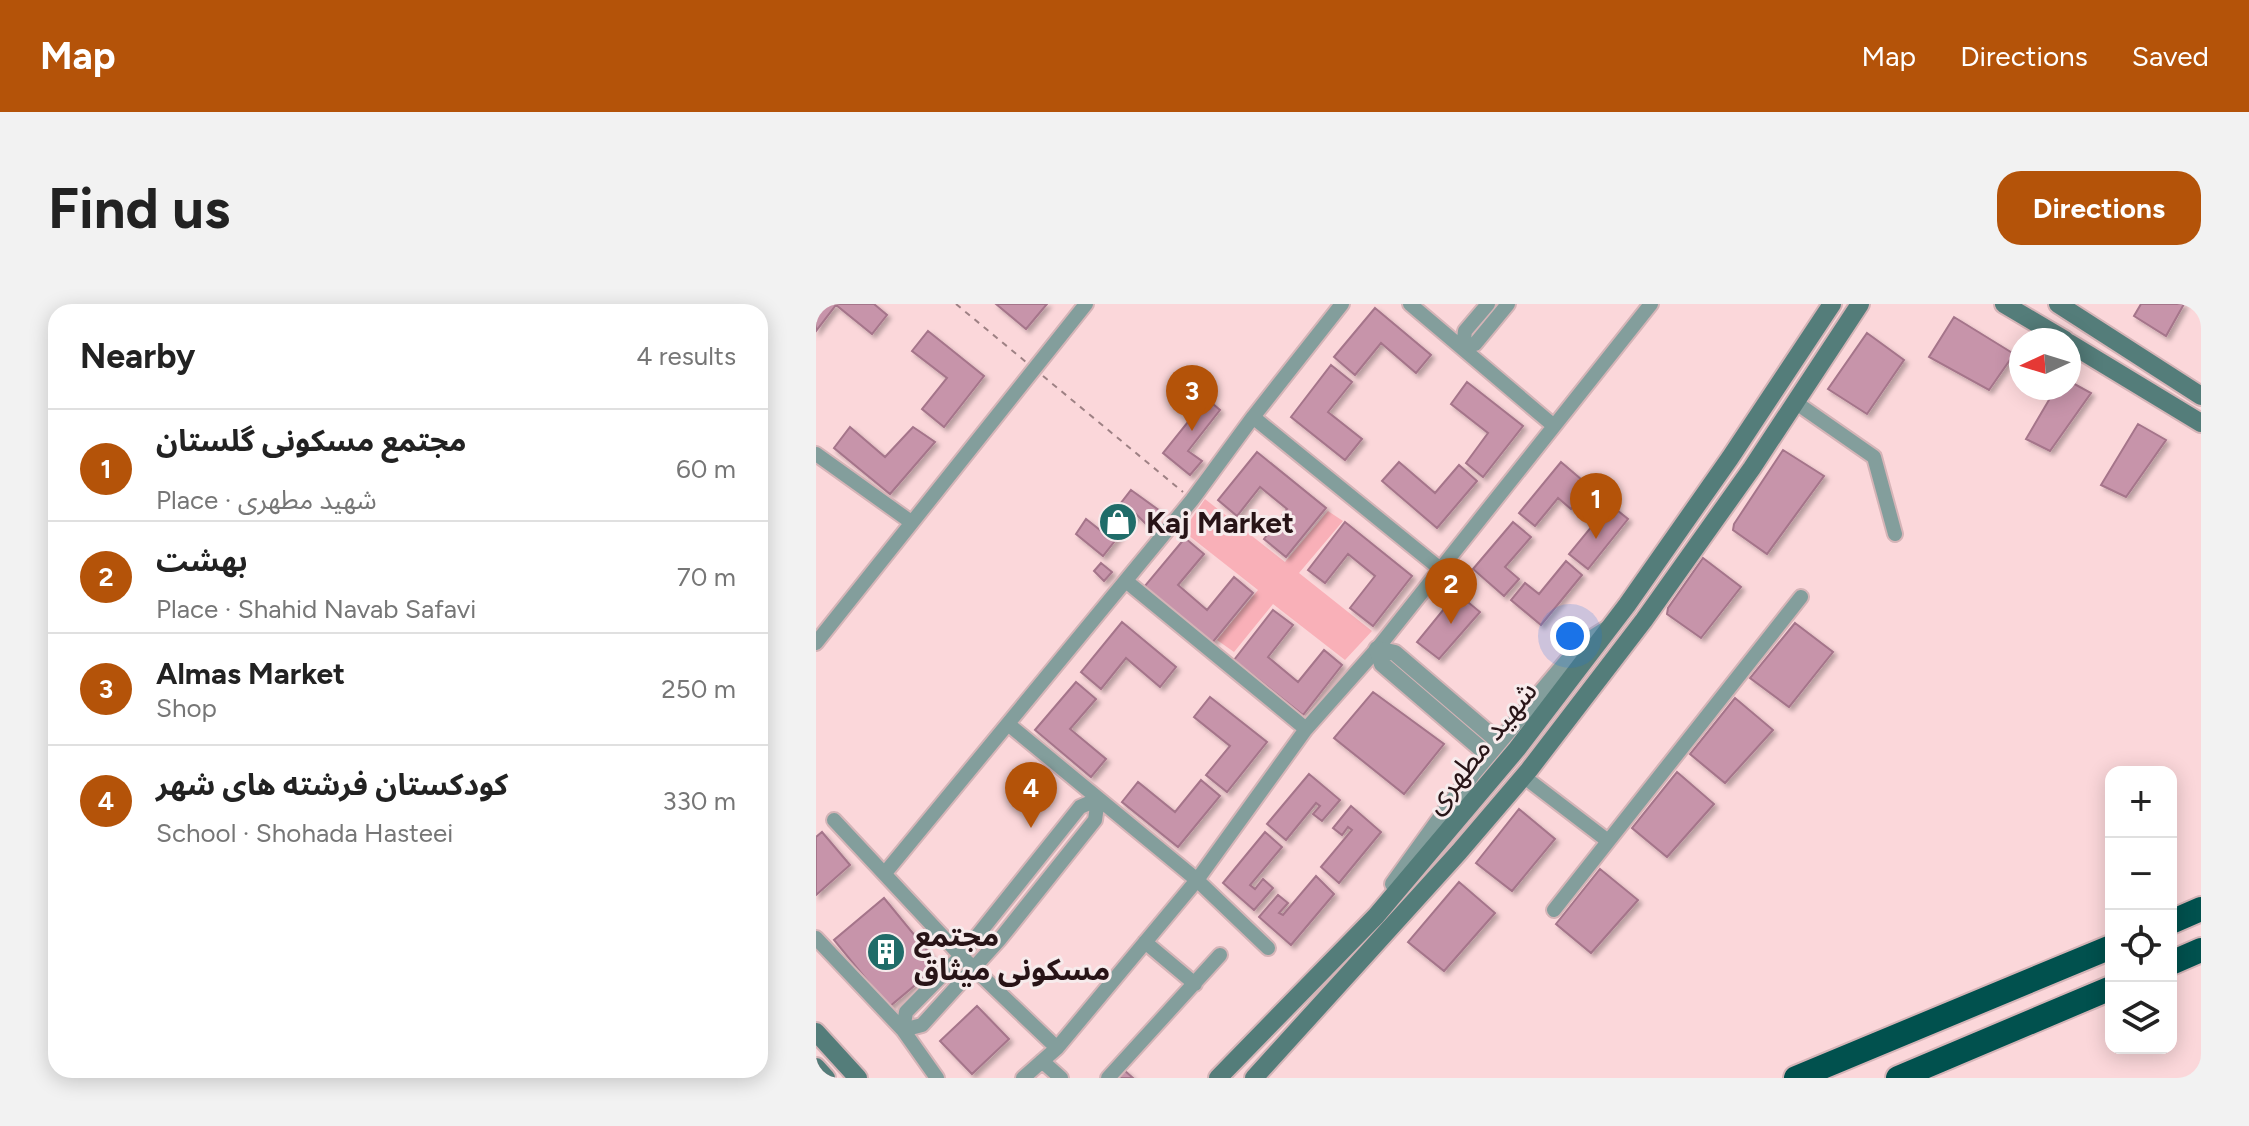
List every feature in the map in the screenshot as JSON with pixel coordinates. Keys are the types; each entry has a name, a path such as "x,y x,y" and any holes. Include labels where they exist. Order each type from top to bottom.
{"highway":[{"path":"2177,919 2201,909"},
{"path":"1796,1078 2105,949"},
{"path":"2177,960 2201,950"},
{"path":"1898,1078 2105,991"}],"main road":[{"name":"شهید مطهری","path":"1218,1078 1376,916 1517,749 1610,627 1730,458 1832,304"},
{"path":"2004,304 2045,328"},
{"path":"2058,304 2084,311 2201,396"},
{"name":"شهید مطهری","path":"1254,1078 1459,852 1523,776 1644,620 1752,468 1850,309"},
{"path":"2081,350 2201,423"},
{"path":"816,1032 858,1078"},
{"path":"816,1067 826,1078"}],"street":[{"path":"816,643 1086,304"},
{"path":"885,873 1192,500 1342,304"},
{"path":"1410,304 1554,426"},
{"path":"1463,347 1465,331 1488,304"},
{"path":"1463,347 1475,344 1508,304"},
{"path":"1023,1078 1057,1048 1197,880 1306,729 1377,649 1651,304"},
{"path":"1795,402 1874,457 1895,534"},
{"path":"1253,417 1439,568"},
{"path":"816,454 911,522"},
{"path":"1126,581 1306,729"},
{"path":"1554,910 1801,597"},
{"path":"1376,916 1386,894 1494,749 1581,645 1610,627"},
{"path":"1377,649 1395,653 1481,727 1494,749"},
{"path":"1377,649 1382,664 1468,739 1494,749"},
{"path":"1008,724 1197,880 1268,948"},
{"path":"1468,739 1478,739 1482,735 1481,727"},
{"path":"1523,776 1608,841"},
{"path":"903,1030 906,1012 961,956 1080,807 1098,799"},
{"path":"903,1030 922,1025 974,968 1095,820 1098,799"},
{"path":"834,820 961,956 1057,1048"},
{"path":"816,938 903,1030 937,1078"},
{"path":"1145,942 1195,984"},
{"path":"1108,1078 1220,955"},
{"path":"1042,1061 1061,1078"}],"path":[{"path":"956,304 1192,500"}],"shaded area":[{"path":"1205,499 1285,562 1328,511 1343,521 1299,573 1372,631 1345,660 1273,604 1234,652 1217,640 1258,590 1183,531"}],"building":[{"path":"816,304 874,304 887,315 872,334 836,305 816,331"},
{"path":"996,304 1047,304 1026,329"},
{"path":"2141,304 2184,304 2166,336 2134,316"},
{"path":"1375,308 1431,355 1416,373 1381,343 1355,375 1334,357"},
{"path":"1954,317 2009,351 2009,361 1989,390 1929,357"},
{"path":"928,331 984,376 944,427 922,409 947,378 912,351"},
{"path":"1867,333 1904,360 1867,414 1828,389"},
{"path":"1331,365 1352,382 1328,412 1362,439 1345,460 1291,417"},
{"path":"1467,382 1523,426 1483,477 1466,463 1488,433 1451,404"},
{"path":"1193,387 1220,410 1188,451 1202,461 1190,475 1163,453 1196,412 1183,403"},
{"path":"2081,388 2091,393 2050,451 2026,439 2049,400 2081,400"},
{"path":"2138,424 2166,440 2126,497 2101,485"},
{"path":"850,427 885,457 913,427 935,442 890,494 834,448"},
{"path":"1783,450 1824,476 1767,554 1733,530"},
{"path":"1257,452 1326,508 1286,557 1264,539 1287,509 1260,487 1237,516 1218,500"},
{"path":"1399,462 1435,493 1459,465 1477,481 1437,528 1382,481"},
{"path":"1561,462 1589,486 1571,509 1558,498 1535,526 1519,513"},
{"name":"Kaj Market","path":"1131,490 1160,511 1147,525 1136,514 1103,556 1076,534 1086,519 1100,530"},
{"path":"1597,494 1628,519 1588,569 1569,554 1593,525 1581,515"},
{"path":"1345,522 1412,576 1373,626 1350,608 1375,576 1348,554 1325,583 1308,570"},
{"path":"1513,522 1531,537 1505,567 1519,579 1504,596 1473,569"},
{"path":"1185,538 1204,554 1178,585 1207,610 1234,577 1253,593 1212,643 1144,587"},
{"path":"1703,558 1741,587 1701,638 1667,614 1668,608"},
{"path":"1566,561 1582,575 1541,625 1511,600 1525,583 1539,594"},
{"path":"1101,563 1112,572 1104,581 1094,571"},
{"path":"1457,593 1480,612 1439,659 1417,642"},
{"path":"1273,610 1293,625 1268,657 1298,682 1324,650 1342,665 1303,715 1234,660"},
{"path":"1122,622 1176,667 1160,687 1126,658 1101,689 1081,672"},
{"path":"1795,623 1833,652 1789,707 1750,678"},
{"path":"1076,682 1096,699 1070,729 1106,759 1091,777 1035,730"},
{"path":"1373,692 1444,744 1404,794 1334,738"},
{"path":"1210,697 1267,742 1227,792 1206,775 1230,746 1194,717"},
{"path":"1735,698 1773,730 1725,783 1690,754"},
{"path":"1677,772 1714,804 1667,857 1632,828"},
{"path":"1309,774 1340,800 1322,821 1313,814 1320,806 1316,803 1286,840 1267,824"},
{"path":"1201,780 1220,796 1178,847 1122,802 1138,782 1175,812"},
{"path":"1351,806 1381,832 1339,883 1321,867 1352,830 1348,827 1342,835 1333,828"},
{"path":"1519,809 1555,839 1512,891 1476,863"},
{"path":"822,832 850,865 816,895 816,837"},
{"path":"1265,832 1282,847 1250,885 1255,889 1263,879 1273,888 1254,910 1223,883"},
{"path":"1600,869 1638,900 1591,953 1556,924"},
{"path":"1316,876 1334,894 1291,945 1259,917 1278,895 1288,903 1279,913 1283,915"},
{"path":"1459,882 1495,913 1444,971 1408,942"},
{"name":"مجتمع مسکونی میثاق","path":"884,898 939,965 889,1007 834,940"},
{"path":"977,1006 1009,1039 972,1074 940,1041"},
{"path":"1124,1070 1133,1078 1118,1078"}],"place":[{"name":"Almas Market","path":"1192,431"},
{"name":"Kaj Market","path":"1118,522"},
{"name":"مجتمع مسکونی گلستان","path":"1596,539"},
{"name":"بهشت","path":"1451,624"},
{"name":"کودکستان فرشته های شهر","path":"1031,828"},
{"name":"مجتمع مسکونی میثاق","path":"886,952"}]}
